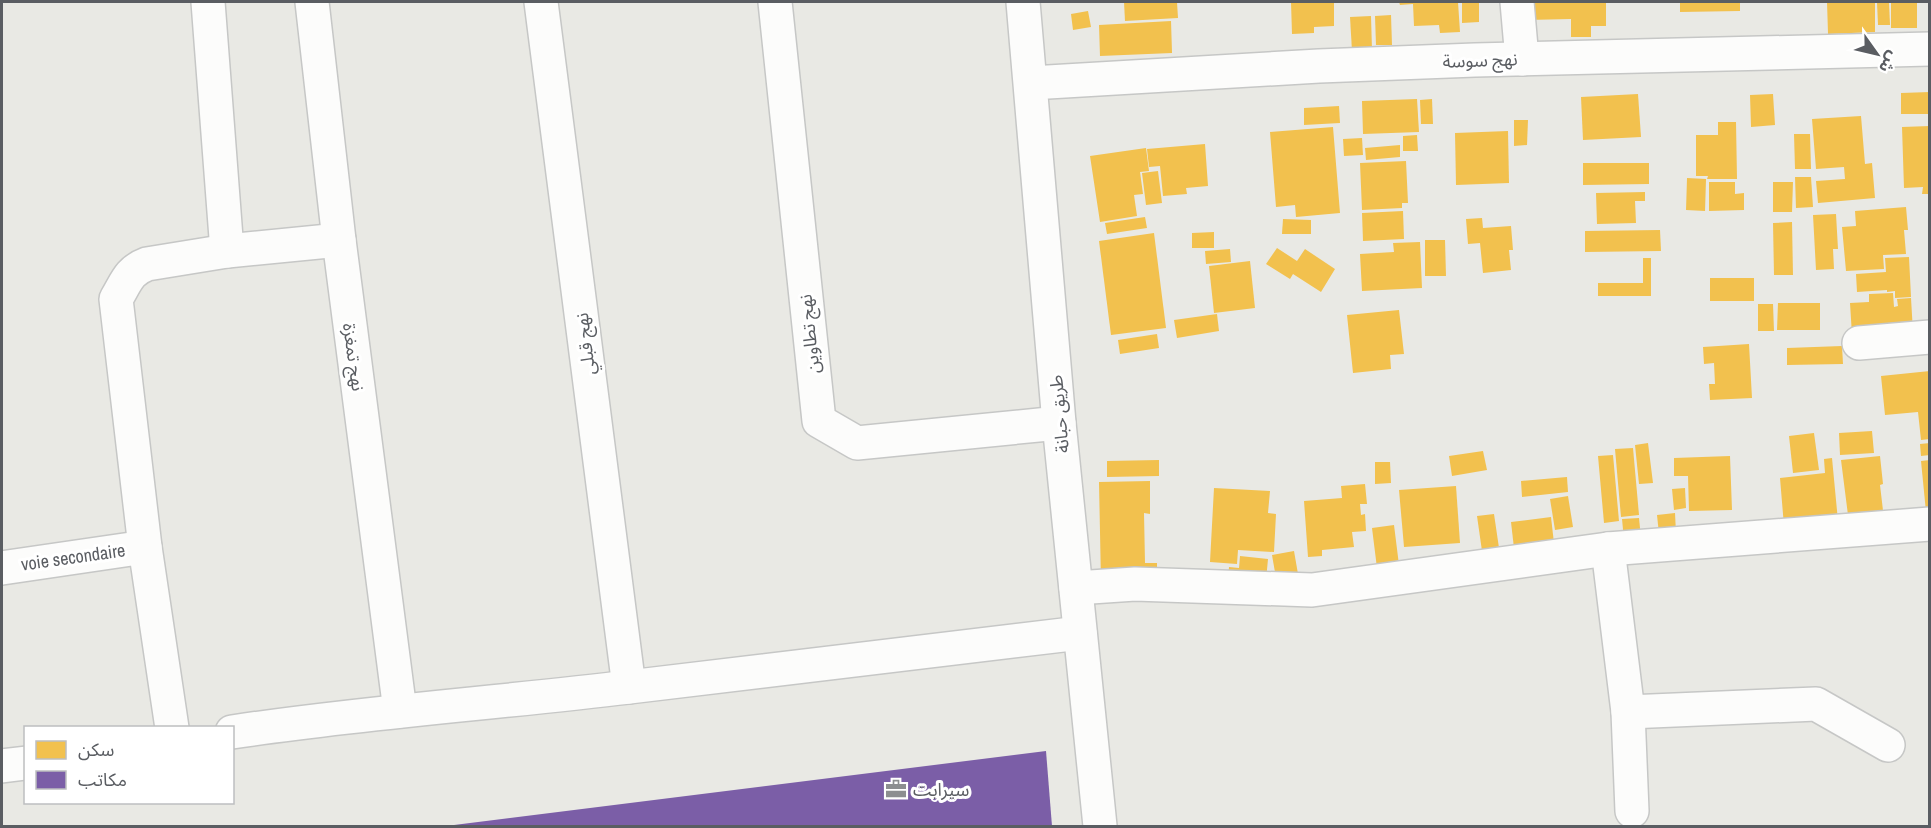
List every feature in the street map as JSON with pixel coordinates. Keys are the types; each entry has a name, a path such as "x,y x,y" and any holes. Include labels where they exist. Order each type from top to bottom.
{"street":[{"path":"208,2 228,251"},
{"name":"نهج تمغزة","path":"312,2 339,240 400,711"},
{"name":"نهج قبلي","path":"541,2 629,687"},
{"name":"نهج تطاوين","path":"775,2 819,421 857,443 1059,423"},
{"name":"طريق حبانة","path":"1023,2 1059,423 1100,826"},
{"path":"1517,2 1522,59"},
{"name":"نهج سوسة","path":"1031,83 1319,66 1929,49"},
{"path":"172,726 145,547 116,299 131,273 136,268 147,264 228,251 339,240"},
{"path":"1859,343 1929,338"},
{"path":"1076,588 1134,584 1312,590 1608,549 1929,524"},
{"path":"2,567 145,547"},
{"path":"1608,549 1628,712 1632,811"},
{"path":"234,732 1080,633"},
{"path":"1628,712 1816,704 1888,746"},
{"path":"2,766 24,763"}],"building: سكن":[{"path":"1124,2 1177,2 1178,18 1125,21"},
{"path":"1291,2 1334,2 1334,26 1314,27 1314,33 1292,34"},
{"path":"1399,2 1458,2 1460,32 1440,33 1439,25 1414,26 1413,4 1400,5"},
{"path":"1462,2 1479,2 1479,22 1462,23"},
{"path":"1527,2 1606,2 1606,26 1591,26 1591,37 1571,37 1571,19 1527,20"},
{"path":"1680,2 1740,2 1740,11 1680,12"},
{"path":"1827,2 1875,2 1875,32 1828,34"},
{"path":"1877,2 1889,2 1890,25 1878,25"},
{"path":"1891,2 1917,2 1917,28 1891,28"},
{"path":"1088,11 1091,27 1073,30 1071,14"},
{"path":"1391,15 1392,45 1376,45 1375,16"},
{"path":"1371,16 1372,50 1352,51 1350,17"},
{"path":"1171,21 1172,53 1100,56 1099,25"},
{"path":"1930,92 1930,114 1901,114 1901,93"},
{"path":"1638,94 1641,137 1583,140 1581,97"},
{"path":"1773,94 1775,125 1751,127 1750,95"},
{"path":"1417,99 1419,132 1363,134 1362,101"},
{"path":"1432,99 1433,124 1421,124 1420,100"},
{"path":"1339,106 1340,123 1304,125 1304,108"},
{"path":"1861,116 1865,164 1872,163 1875,198 1818,203 1816,181 1845,179 1844,167 1816,169 1812,119"},
{"path":"1514,120 1528,120 1527,145 1514,146"},
{"path":"1718,122 1736,122 1737,179 1707,179 1708,176 1696,176 1696,135 1718,135"},
{"path":"1930,126 1930,194 1922,194 1923,187 1904,188 1902,127"},
{"path":"1333,127 1340,213 1296,217 1295,205 1276,207 1270,132"},
{"path":"1508,131 1509,183 1456,185 1455,133"},
{"path":"1794,134 1810,134 1811,169 1795,169"},
{"path":"1417,135 1418,151 1403,151 1403,136"},
{"path":"1362,138 1363,155 1344,156 1343,139"},
{"path":"1205,144 1208,186 1186,188 1187,194 1163,196 1160,166 1149,167 1147,149"},
{"path":"1400,145 1400,157 1366,160 1365,148"},
{"path":"1146,148 1149,171 1140,172 1143,194 1134,195 1137,216 1100,222 1090,156"},
{"path":"1406,161 1408,203 1402,203 1402,208 1362,210 1360,163"},
{"path":"1583,163 1649,163 1649,184 1583,185"},
{"path":"1158,171 1162,203 1146,205 1142,173"},
{"path":"1795,177 1811,177 1813,207 1796,208"},
{"path":"1687,178 1706,179 1705,211 1686,210"},
{"path":"1709,182 1735,182 1735,194 1744,193 1744,210 1709,211"},
{"path":"1773,182 1793,182 1792,212 1773,212"},
{"path":"1645,192 1645,201 1635,201 1636,223 1597,224 1596,193"},
{"path":"1906,207 1908,230 1904,230 1906,254 1883,255 1884,269 1846,271 1842,227 1856,226 1855,211"},
{"path":"1403,211 1404,239 1363,241 1362,213"},
{"path":"1836,214 1838,249 1833,249 1834,269 1816,270 1813,215"},
{"path":"1145,217 1147,228 1107,234 1105,223"},
{"path":"1482,218 1483,228 1511,226 1513,250 1509,250 1511,270 1483,273 1480,243 1468,244 1466,219"},
{"path":"1283,219 1311,220 1311,234 1282,234"},
{"path":"1792,222 1793,275 1774,275 1773,223"},
{"path":"1660,230 1661,251 1585,252 1585,231"},
{"path":"1214,232 1214,248 1192,248 1192,233"},
{"path":"1154,233 1166,328 1111,335 1099,241"},
{"path":"1425,240 1445,240 1446,276 1425,276"},
{"path":"1420,242 1422,288 1362,291 1360,254 1394,252 1393,243"},
{"path":"1277,248 1297,261 1305,249 1335,269 1321,292 1293,274 1290,279 1266,264"},
{"path":"1230,249 1231,262 1206,264 1205,251"},
{"path":"1909,257 1911,297 1895,298 1895,291 1887,292 1887,290 1857,292 1856,274 1886,272 1885,258"},
{"path":"1643,258 1651,258 1651,296 1598,296 1598,283 1643,283"},
{"path":"1250,261 1255,308 1214,313 1209,266"},
{"path":"1710,278 1754,278 1754,301 1710,301"},
{"path":"1893,293 1894,307 1898,306 1897,299 1911,298 1913,332 1852,335 1850,303 1869,302 1869,294"},
{"path":"1778,303 1820,303 1820,330 1777,330"},
{"path":"1758,304 1773,304 1774,331 1758,331"},
{"path":"1399,310 1404,354 1390,355 1391,369 1353,373 1347,315"},
{"path":"1217,314 1219,331 1177,338 1174,320"},
{"path":"1157,334 1159,348 1120,354 1118,340"},
{"path":"1749,344 1752,398 1710,400 1709,384 1715,384 1714,363 1704,364 1703,347"},
{"path":"1842,346 1843,364 1787,365 1787,348"},
{"path":"1930,371 1930,439 1921,440 1918,412 1885,415 1881,376"},
{"path":"1872,431 1874,453 1840,455 1839,433"},
{"path":"1814,433 1819,470 1793,473 1789,436"},
{"path":"1648,443 1653,483 1639,484 1635,445"},
{"path":"1930,443 1930,455 1921,456 1920,444"},
{"path":"1633,448 1639,515 1621,517 1615,449"},
{"path":"1483,451 1487,470 1452,476 1449,456"},
{"path":"1613,455 1619,521 1604,523 1598,456"},
{"path":"1730,456 1732,510 1689,511 1688,476 1674,476 1674,458"},
{"path":"1880,456 1883,484 1880,485 1884,519 1849,523 1841,460"},
{"path":"1832,458 1838,521 1784,526 1780,478 1825,473 1824,459"},
{"path":"1159,460 1159,476 1107,477 1107,461"},
{"path":"1930,460 1930,522 1927,522 1921,461"},
{"path":"1375,462 1390,462 1391,483 1375,484"},
{"path":"1567,477 1568,492 1522,497 1521,481"},
{"path":"1150,481 1150,514 1144,513 1145,563 1157,563 1157,581 1101,582 1099,482"},
{"path":"1365,484 1367,504 1360,504 1361,515 1365,514 1366,531 1352,532 1354,547 1322,550 1322,556 1308,557 1304,501 1342,498 1341,486"},
{"path":"1456,486 1460,543 1404,547 1399,490"},
{"path":"1214,488 1270,491 1268,513 1276,514 1274,552 1238,550 1237,564 1210,562"},
{"path":"1685,488 1686,508 1674,510 1672,489"},
{"path":"1568,496 1573,527 1555,530 1550,499"},
{"path":"1675,513 1676,533 1659,534 1657,515"},
{"path":"1494,514 1499,548 1482,551 1477,516"},
{"path":"1551,517 1555,552 1515,557 1511,522"},
{"path":"1639,518 1641,538 1624,540 1622,519"},
{"path":"1394,525 1399,565 1377,568 1372,528"},
{"path":"1294,551 1298,574 1276,578 1272,555"},
{"path":"1240,556 1268,559 1266,580 1228,578 1229,567 1239,568"}],"building: مكاتب":[{"name":"سيرابت","path":"1046,751 1052,826 454,826 454,825"}],"place":[{"name":"سيرابت","path":"896,789"}]}
